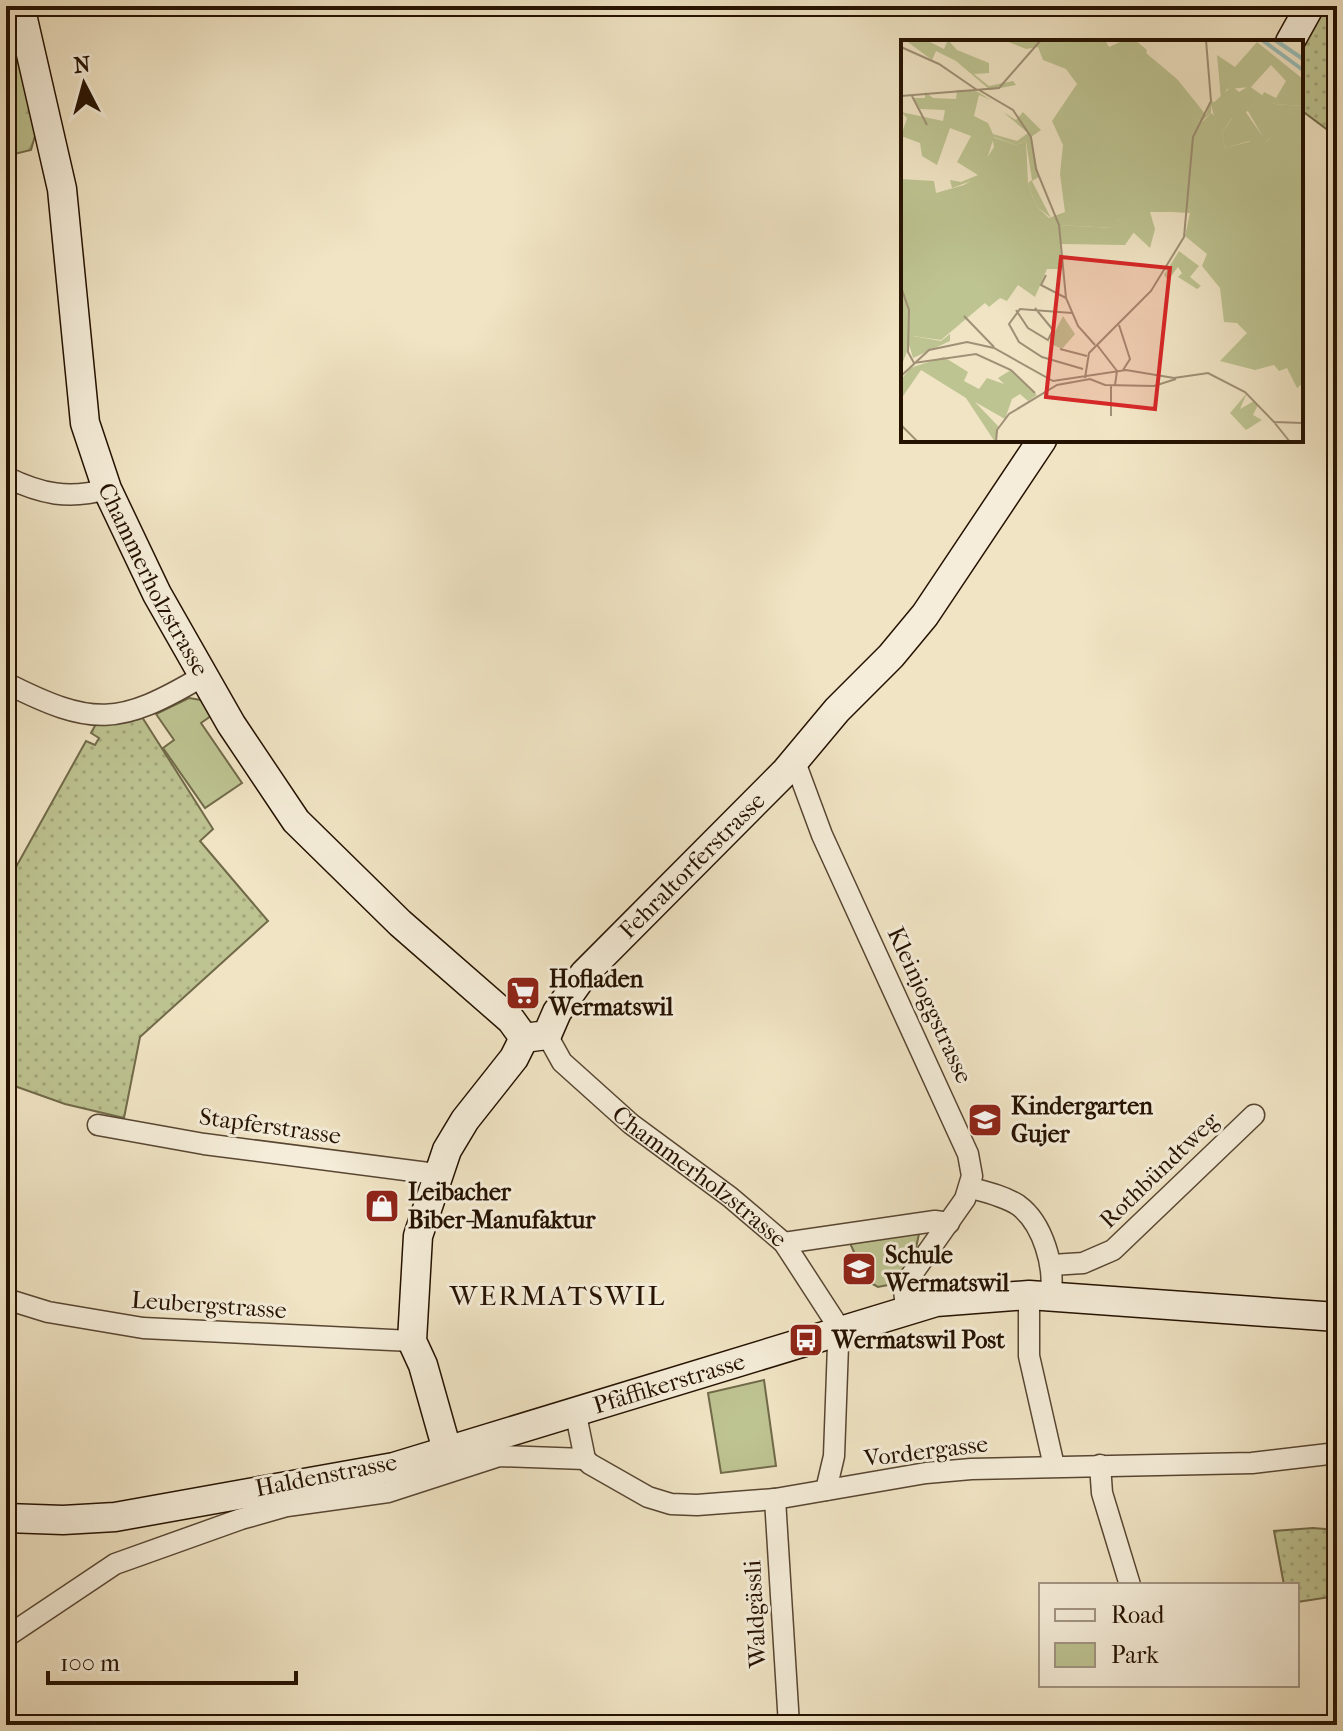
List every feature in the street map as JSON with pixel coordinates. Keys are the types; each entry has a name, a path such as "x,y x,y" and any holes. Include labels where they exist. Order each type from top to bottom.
{"street":[{"name":"Chammerholzstrasse","path":"20,6 62,189 83,412 89,443 107,489 157,594 203,676 296,821 400,923 511,1020 535,1036 631,1124 730,1197 784,1243 834,1320 836,1331"},
{"path":"1291,40 1310,6"},
{"name":"Fehraltorferstrasse","path":"447,1450 423,1365 412,1341 418,1236 436,1174 465,1120 514,1058 557,1012 584,974 795,762 925,615 1041,442"},
{"path":"6,477 30,489 59,496 107,489"},
{"path":"6,683 64,711 97,716 145,708 203,676"},
{"name":"Kleinjoggstrasse","path":"795,762 822,835 959,1131 968,1154 971,1188"},
{"name":"Rothbündtweg","path":"1052,1265 1083,1263 1113,1250 1254,1115"},
{"name":"Stapferstrasse","path":"98,1125 204,1144 436,1174"},
{"path":"906,1308 904,1290 971,1188 999,1196 1021,1208 1034,1224 1052,1265 1040,1296 1029,1356 1054,1466"},
{"path":"784,1243 922,1223 949,1223"},
{"path":"922,1223 928,1251"},
{"name":"Pfäffikerstrasse","path":"6,1518 63,1520 115,1517 394,1467 906,1308 972,1297 1040,1296 1337,1317"},
{"name":"Leubergstrasse","path":"6,1299 48,1312 143,1328 412,1341"},
{"path":"826,1490 834,1456 836,1331"},
{"path":"575,1410 585,1459"},
{"name":"Vordergasse","path":"585,1459 638,1492 671,1504 716,1505 971,1469 1252,1463 1337,1453"},
{"name":"Haldenstrasse","path":"6,1637 115,1564 241,1519 287,1506 388,1492 499,1456 585,1459"},
{"path":"834,1456 847,1472 865,1483"},
{"path":"1100,1465 1102,1493 1129,1583"},
{"name":"Waldgässli","path":"775,1499 789,1725"}],"green space":[{"path":"6,6 20,6 43,107 31,150 6,156"},
{"path":"1317,6 1337,6 1337,70 1328,82 1337,88 1337,137 1303,112 1302,40"},
{"path":"189,698 201,700 211,716 201,723 242,783 205,808 163,748 174,740 156,714"},
{"path":"142,717 213,829 200,841 268,921 140,1037 124,1118 65,1104 6,1083 6,984 13,940 6,911 6,885 86,741 95,745 99,738 91,733 96,724"},
{"path":"916,1229 919,1234 914,1257 893,1284 878,1287 867,1281 849,1241"},
{"path":"764,1380 776,1466 721,1473 708,1393"},
{"path":"1337,1530 1337,1596 1299,1602 1299,1583 1284,1583 1274,1531"}],"place":[{"name":"Hofladen Wermatswil","path":"523,993"},
{"name":"Kindergarten Gujer","path":"985,1120"},
{"name":"Leibacher Biber-Manufaktur","path":"382,1206"},
{"name":"Schule Wermatswil","path":"859,1269"},
{"name":"Wermatswil Post","path":"806,1340"}],"district":[{"name":"WERMATSWIL","path":"558,1295"}]}
